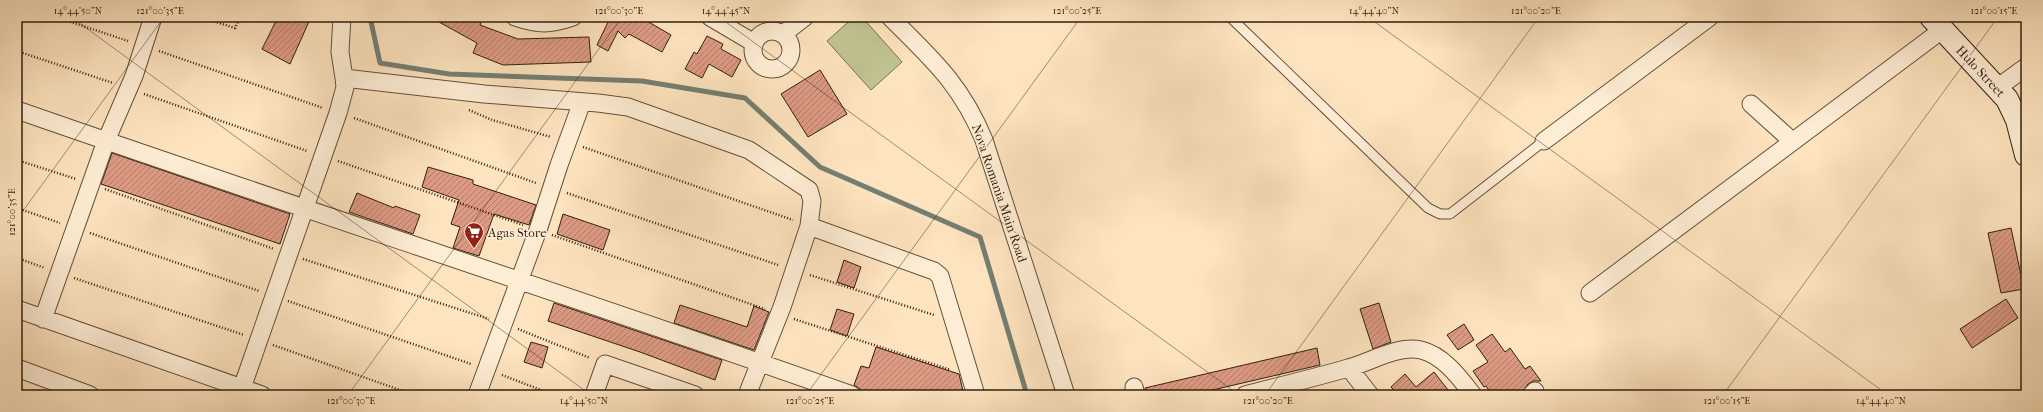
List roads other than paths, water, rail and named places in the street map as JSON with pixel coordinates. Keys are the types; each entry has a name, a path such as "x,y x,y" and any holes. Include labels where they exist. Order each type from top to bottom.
{"main road":[{"name":"Hulo Street","path":"1936,23 2007,98 2017,120 2026,155"}],"street":[{"path":"43,319 106,141 129,89 144,46 152,17"},
{"path":"242,388 273,296 306,209 338,113 345,87 340,52 342,17"},
{"path":"515,17 542,24 556,23 573,17"},
{"path":"710,17 754,43"},
{"path":"783,34 805,17"},
{"name":"Nova Romania Main Road","path":"890,17 939,65 958,89 973,114 986,148 1066,395"},
{"path":"1544,141 1710,17"},
{"path":"1590,293 1792,141 1936,23"},
{"path":"770,31 783,34 790,44 790,57 787,63 777,69 764,68 758,63 754,56 754,43 763,33 770,31"},
{"path":"1997,88 2026,67"},
{"path":"344,78 484,94 628,107 749,150 808,190 812,201 809,226 779,314 747,395"},
{"path":"477,395 538,230 582,102"},
{"path":"1751,104 1792,141"},
{"path":"17,110 306,209 520,279 852,395"},
{"path":"809,226 934,271 940,276 952,321 972,377 976,395"},
{"path":"17,309 262,395"},
{"path":"1245,395 1349,368 1407,348 1422,350 1436,356 1460,379 1473,395"},
{"path":"594,395 605,364 695,395"},
{"path":"17,368 90,395"},
{"path":"1349,368 1370,395"}],"lane":[{"path":"1230,17 1428,208 1440,214 1450,214 1544,141"}],"waterway":[{"path":"370,17 380,63 449,74 642,81 745,98 820,167 980,237 1027,395"}],"place":[{"name":"Agas Store","path":"474,249"}]}
